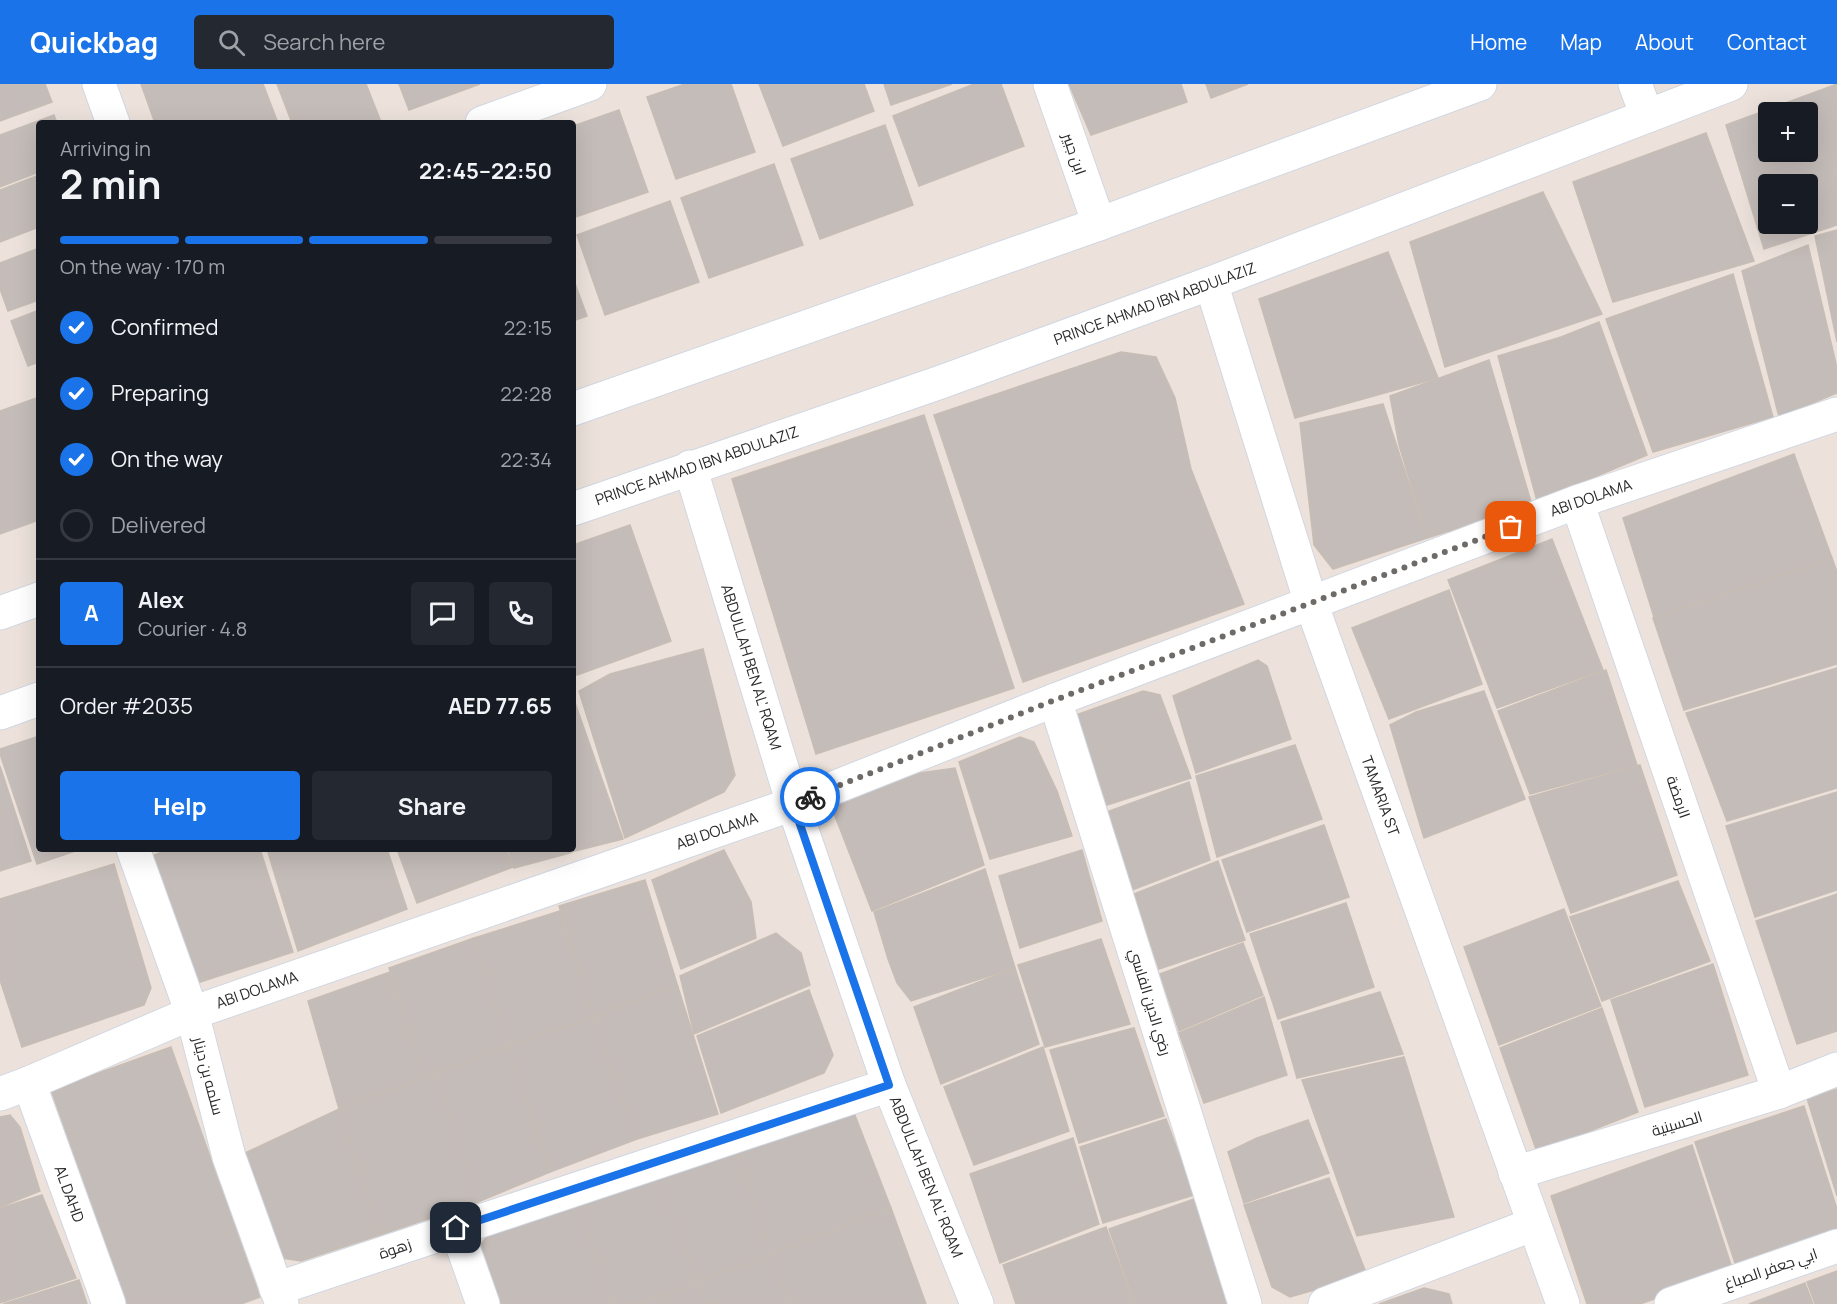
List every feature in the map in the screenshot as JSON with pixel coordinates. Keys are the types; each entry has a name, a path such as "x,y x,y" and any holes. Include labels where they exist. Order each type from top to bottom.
{"street":[{"path":"99,84 112,120"},
{"path":"490,120 590,84"},
{"name":"ابن جبير","path":"1050,84 1099,224"},
{"path":"576,408 1099,224 1480,84"},
{"path":"1635,84 1647,116"},
{"name":"PRINCE AHMAD IBN ABDULAZIZ","path":"576,508 941,382 1211,284 1731,84"},
{"name":"TAMARIA ST","path":"1211,284 1311,603 1563,1304"},
{"name":"ABI DOLAMA","path":"14,1088 192,1013 793,804 1055,700 1577,502 1835,422"},
{"name":"ABDULLAH BEN AL' RQAM","path":"690,467 793,804 889,1085 977,1304"},
{"name":"الرمضة","path":"1577,502 1779,1092"},
{"path":"0,613 36,600"},
{"path":"0,713 36,700"},
{"name":"رضي الدين الفاسي","path":"1055,700 1245,1304"},
{"name":"سلمه بن دينار","path":"134,852 192,1013 230,1157 279,1296"},
{"name":"الحسينية","path":"1515,1173 1779,1092 1837,1069"},
{"name":"زهوة","path":"279,1296 456,1228 889,1085"},
{"name":"AL DAHD","path":"14,1088 109,1304"},
{"path":"1325,1304 1534,1224"},
{"path":"456,1228 483,1304"},
{"name":"ابي جعفر الصباغ","path":"1671,1304 1837,1246"}],"building":[{"path":"0,84 45,84 52,102 0,121"},
{"path":"141,84 263,84 277,120 154,120"},
{"path":"277,84 366,84 380,120 291,120"},
{"path":"399,84 480,84 409,110"},
{"path":"685,84 731,84 755,152 676,179 647,97"},
{"path":"759,84 864,84 874,111 783,146"},
{"path":"884,84 952,84 891,105"},
{"path":"974,84 1001,84 1024,146 919,186 893,116"},
{"path":"1069,84 1181,84 1187,102 1091,135"},
{"path":"1206,84 1248,84 1211,98"},
{"path":"1837,84 1837,225 1818,231 1818,174 1758,174 1758,229 1726,125 1758,113 1758,162 1818,162 1818,102 1788,102"},
{"path":"619,110 648,192 576,217 576,125"},
{"path":"54,115 56,120 40,120"},
{"path":"36,122 36,173 0,187 0,135"},
{"path":"885,125 913,205 820,239 791,159"},
{"path":"1706,133 1754,261 1613,302 1573,182"},
{"path":"774,164 803,245 709,278 681,198"},
{"path":"36,176 36,228 0,242 0,190"},
{"path":"1543,192 1602,314 1445,367 1410,242"},
{"path":"670,201 699,282 605,315 577,235"},
{"path":"1837,230 1837,342 1815,236"},
{"path":"1759,234 1810,234 1764,249"},
{"path":"1808,245 1837,368 1837,393 1779,417 1742,271"},
{"path":"36,249 36,301 8,311 0,289 0,263"},
{"path":"1388,252 1438,378 1295,418 1259,299"},
{"path":"1733,274 1773,417 1653,452 1606,319"},
{"path":"576,286 587,316 576,320"},
{"path":"36,311 36,363 28,366 11,321"},
{"path":"1599,322 1647,455 1537,501 1498,356 1561,337"},
{"path":"1121,352 1156,357 1175,398 1191,469 1244,604 1023,682 934,415"},
{"path":"1489,360 1532,505 1427,538 1399,445 1390,396"},
{"path":"36,398 36,521 0,534 0,411"},
{"path":"1383,404 1427,538 1333,569 1314,545 1300,423"},
{"path":"924,415 1014,688 816,754 732,479"},
{"path":"1794,454 1832,558 1654,617 1623,518"},
{"path":"630,525 671,641 577,675 576,544"},
{"path":"1552,539 1603,670 1497,708 1448,580"},
{"path":"1832,558 1837,572 1837,664 1684,710 1653,618"},
{"path":"1449,590 1482,684 1389,719 1352,628"},
{"path":"703,649 735,775 724,792 625,838 579,691 610,674"},
{"path":"1258,660 1267,666 1291,739 1196,773 1173,696"},
{"path":"1837,668 1837,788 1727,821 1686,713"},
{"path":"1606,670 1637,765 1530,794 1498,711"},
{"path":"1143,691 1160,695 1191,778 1107,805 1076,715"},
{"path":"1484,691 1525,799 1424,838 1390,725 1416,712"},
{"path":"576,706 623,839 576,851"},
{"path":"36,737 36,852 72,852 37,864 0,749"},
{"path":"1020,737 1034,742 1057,791 1072,836 990,859 959,762"},
{"path":"1295,745 1322,819 1217,857 1196,776"},
{"path":"1640,765 1677,875 1571,913 1529,797"},
{"path":"0,766 31,861 0,871"},
{"path":"955,768 984,865 872,911 831,806 912,774"},
{"path":"1189,782 1210,860 1127,892 1104,813"},
{"path":"1837,792 1837,890 1755,917 1726,826"},
{"path":"1324,825 1349,897 1247,932 1222,860"},
{"path":"724,850 751,902 756,938 681,969 652,880"},
{"path":"1082,850 1102,921 1020,948 999,876"},
{"path":"162,852 261,852 293,952 194,984 145,859"},
{"path":"268,852 388,852 407,909 298,951"},
{"path":"398,852 507,852 513,867 417,903"},
{"path":"509,852 570,852 570,853 514,868"},
{"path":"1218,861 1245,940 1159,969 1134,894"},
{"path":"114,864 151,988 144,1005 22,1047 0,980 0,899"},
{"path":"985,869 1015,968 911,1001 897,983 874,912"},
{"path":"645,880 678,987 620,1006 593,1018 559,906"},
{"path":"1678,881 1710,961 1602,1001 1570,917"},
{"path":"1837,894 1837,1031 1797,1044 1756,921"},
{"path":"1346,903 1374,987 1278,1019 1250,934"},
{"path":"1564,909 1601,1006 1499,1045 1464,947"},
{"path":"560,911 593,1018 508,1046 474,938"},
{"path":"776,933 801,953 810,985 694,1034 680,976"},
{"path":"474,938 508,1046 424,1078 389,968"},
{"path":"1101,939 1130,1024 1045,1047 1018,965"},
{"path":"1243,943 1263,995 1179,1031 1160,974"},
{"path":"1713,964 1748,1075 1645,1107 1611,1000"},
{"path":"1015,968 1039,1044 941,1084 914,1007"},
{"path":"390,972 424,1078 339,1109 308,1001"},
{"path":"678,987 718,1114 637,1139 593,1018 620,1006"},
{"path":"809,990 833,1055 824,1073 721,1113 697,1036"},
{"path":"1380,992 1403,1054 1297,1078 1281,1022"},
{"path":"1264,997 1287,1075 1204,1103 1179,1033"},
{"path":"1602,1008 1638,1112 1537,1152 1500,1048"},
{"path":"593,1018 637,1139 550,1172 508,1046"},
{"path":"1134,1028 1164,1116 1079,1143 1050,1050"},
{"path":"508,1046 550,1172 478,1202 436,1073"},
{"path":"171,1047 260,1297 241,1304 127,1304 51,1090"},
{"path":"1043,1047 1069,1131 974,1165 944,1087"},
{"path":"1404,1057 1454,1217 1357,1236 1302,1080"},
{"path":"436,1073 478,1202 380,1235 339,1109"},
{"path":"1837,1089 1837,1196 1807,1098"},
{"path":"851,1105 891,1208 771,1254 736,1149"},
{"path":"1804,1106 1837,1209 1837,1231 1737,1269 1695,1142"},
{"path":"339,1109 380,1235 301,1261 282,1258 243,1154"},
{"path":"10,1115 20,1127 40,1191 0,1207 0,1117"},
{"path":"1166,1119 1194,1195 1103,1223 1080,1147"},
{"path":"1308,1120 1329,1173 1244,1203 1228,1152 1257,1138"},
{"path":"1073,1138 1099,1224 1000,1263 970,1174"},
{"path":"1692,1145 1733,1271 1640,1304 1587,1304 1551,1196"},
{"path":"736,1149 771,1254 698,1282 658,1177"},
{"path":"658,1177 698,1282 637,1304 611,1304 577,1199"},
{"path":"1329,1178 1367,1275 1290,1297 1272,1287 1244,1205"},
{"path":"42,1195 76,1278 0,1303 0,1208"},
{"path":"1197,1198 1234,1304 1135,1304 1109,1229"},
{"path":"577,1199 611,1304 501,1304 481,1244 497,1225"},
{"path":"891,1208 926,1304 790,1304 771,1254"},
{"path":"1106,1227 1134,1304 1016,1304 1003,1265"},
{"path":"771,1254 790,1304 706,1304 698,1282"},
{"path":"1837,1271 1837,1304 1815,1304 1807,1282"},
{"path":"79,1280 87,1304 3,1304"},
{"path":"698,1282 706,1304 637,1304"},
{"path":"1805,1283 1813,1304 1749,1304"},
{"path":"1424,1288 1449,1294 1452,1304 1379,1304"}],"way so far":[{"path":"810,797 1055,700 1511,527"}],"route":[{"path":"456,1228 889,1085 793,804 810,797"}]}
